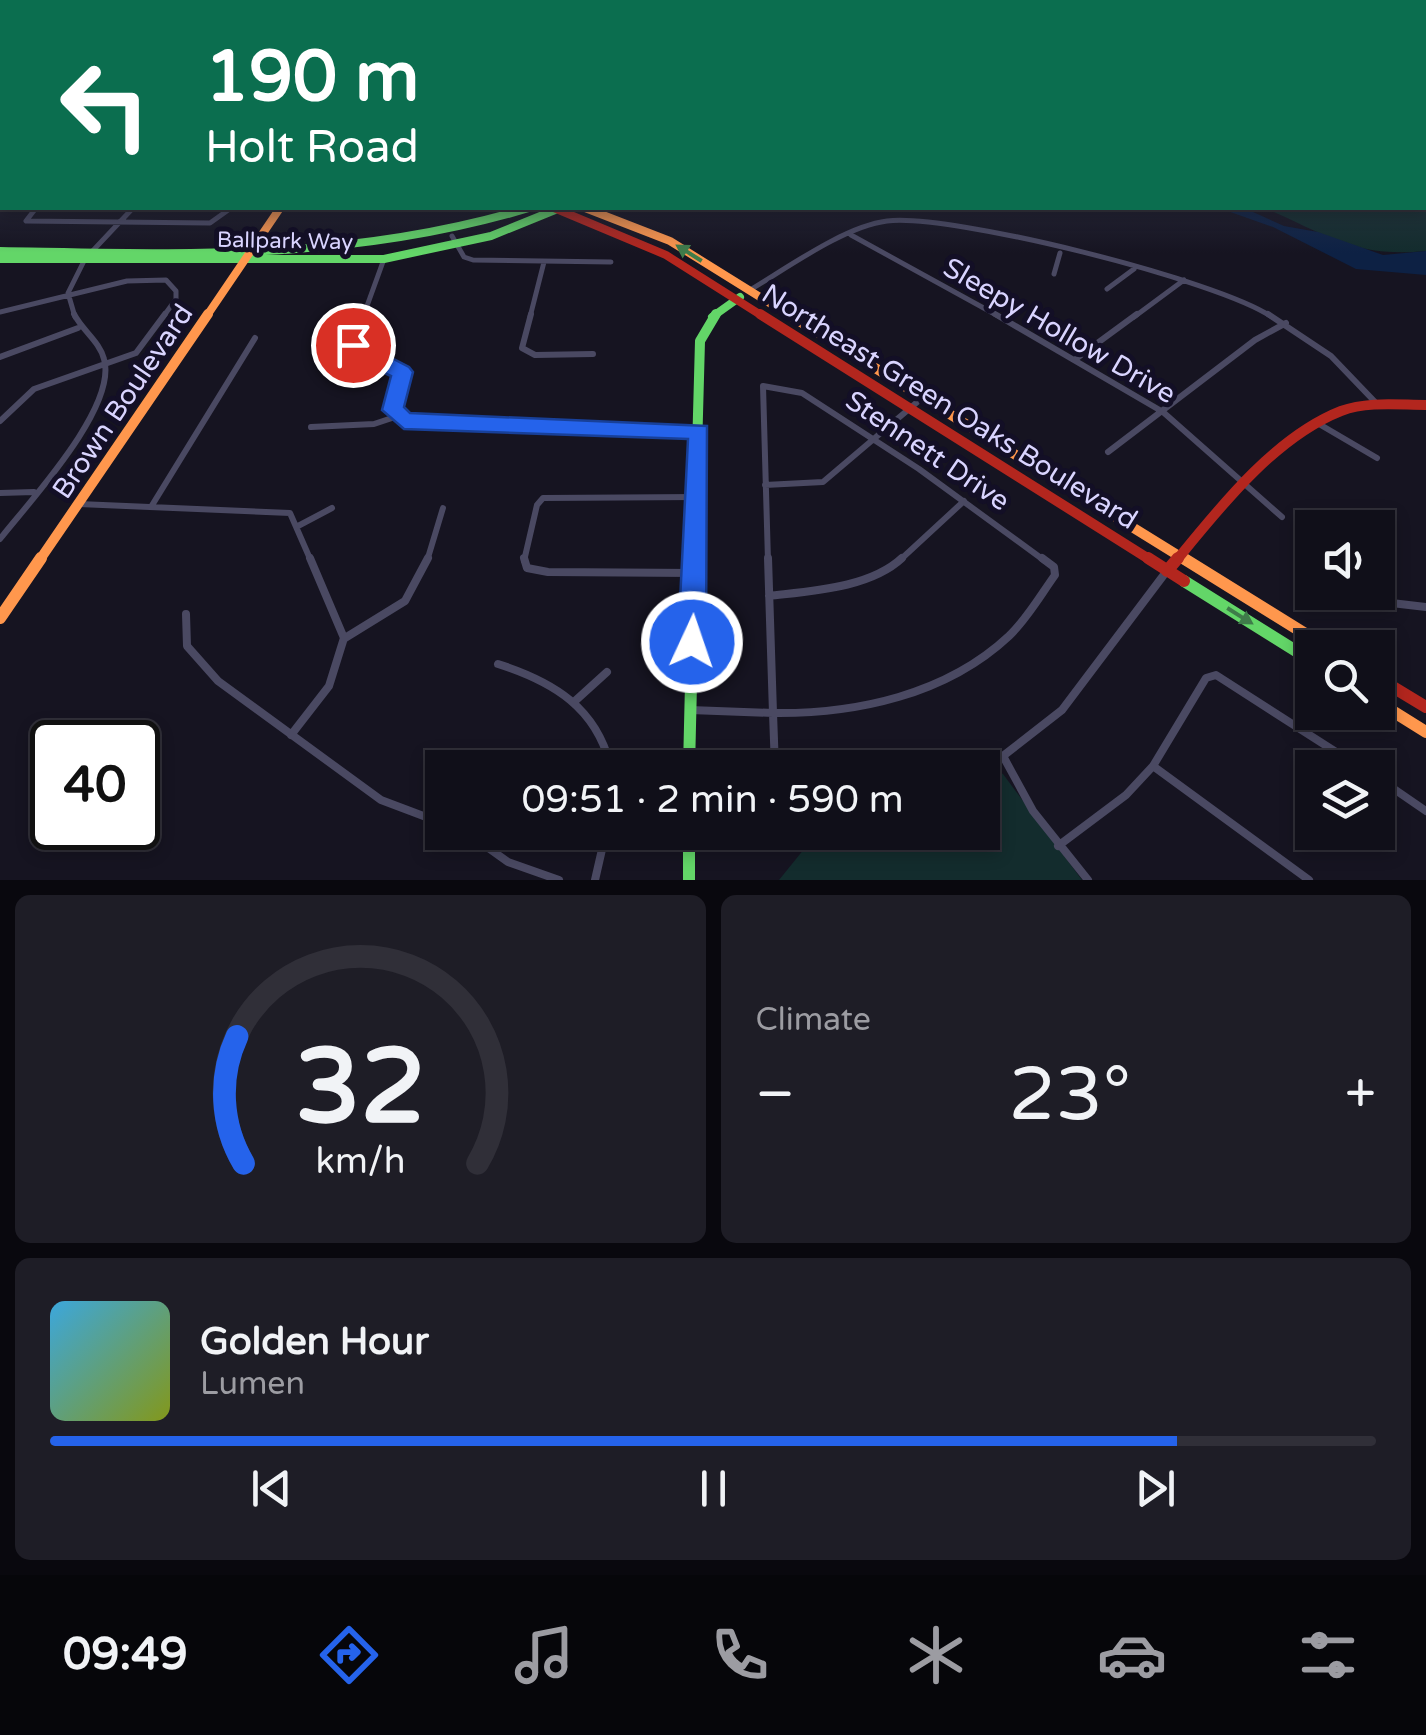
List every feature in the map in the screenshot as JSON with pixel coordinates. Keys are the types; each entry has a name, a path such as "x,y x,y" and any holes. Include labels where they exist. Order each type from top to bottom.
{"main road":[{"name":"Brown Boulevard","path":"0,618 279,210"},
{"name":"Ballpark Way","path":"1,258 352,252 455,241 522,210"},
{"name":"Ballpark Way","path":"247,255 384,259 538,218 553,210"},
{"path":"538,218 581,212"},
{"name":"Northeast Green Oaks Boulevard","path":"581,212 670,241 1299,630"},
{"name":"Northeast Green Oaks Boulevard","path":"581,212 666,255 737,298 1295,650"},
{"path":"688,750 702,332 715,312 750,290"},
{"path":"1167,571 1178,555 1246,488 1336,412 1378,405 1426,405"},
{"path":"1395,688 1426,707"},
{"path":"1395,713 1426,732"},
{"path":"688,850 688,880"}],"street":[{"path":"34,210 26,221 210,222 228,210"},
{"path":"0,539 96,406 107,366 101,347 78,328 68,292 89,255 131,210"},
{"path":"750,290 851,235 890,218 914,217 1184,280 1241,298 1286,323 1331,356 1378,405"},
{"name":"Sleepy Hollow Drive","path":"851,235 1077,358 1163,412 1188,430 1246,488 1282,517"},
{"path":"455,241 464,257 473,260 612,262"},
{"path":"1054,274 1060,252"},
{"path":"384,259 353,345 358,352 402,372 392,410 398,416 419,424 699,432"},
{"path":"544,262 522,348 535,354 593,354"},
{"path":"1107,289 1135,269"},
{"path":"0,312 68,292 136,280 173,284 176,300 136,353 34,390 0,421"},
{"path":"1077,358 1184,280"},
{"path":"1108,452 1255,340 1286,323"},
{"path":"0,357 78,328"},
{"path":"151,507 255,338"},
{"name":"Stennett Drive","path":"765,486 763,386 802,393 964,501 1050,562 1056,573 1010,636 963,670 860,706 832,712 772,712"},
{"path":"774,750 765,486 823,482 922,398"},
{"path":"311,428 362,426 398,416"},
{"path":"1318,424 1377,458"},
{"path":"0,494 35,492"},
{"path":"696,573 528,568 524,560 537,505 544,498 697,497"},
{"path":"768,596 812,591 887,572 964,501"},
{"path":"79,504 285,511 298,526 344,638 329,686 291,736"},
{"path":"298,526 332,508"},
{"path":"344,638 404,606 423,574 443,508"},
{"path":"1088,880 1058,846 1004,762 1008,750 1062,710 1167,571"},
{"path":"1395,603 1426,607"},
{"path":"186,614 192,655 218,681 381,800 425,817"},
{"path":"498,664 552,683 574,700 598,728 605,750"},
{"path":"574,700 607,672"},
{"path":"1058,846 1126,795 1153,766 1206,678 1216,676 1333,750"},
{"path":"688,710 772,712"},
{"path":"1153,766 1309,880"},
{"path":"1395,790 1426,811"},
{"path":"491,850 508,862 559,880"},
{"path":"595,880 602,850"}],"green space":[{"path":"1269,210 1426,210 1426,251 1361,248"},
{"path":"1000,772 1082,880 779,880 803,850 1000,850"}],"water":[{"path":"1225,210 1248,210 1284,226 1318,232 1383,255 1426,251 1426,275 1356,269 1273,227"}],"traffic: fast":[{"path":"0,251 201,255 333,249 463,228 522,210"},
{"path":"0,259 384,259 491,236 555,210"},
{"path":"689,750 700,341 710,318 740,297"},
{"path":"1184,581 1295,650"},
{"path":"689,850 689,880"}],"traffic: slow":[{"path":"0,618 279,210"},
{"path":"590,210 670,241 1299,630"},
{"path":"1395,713 1426,732"}],"traffic: jam":[{"path":"559,210 666,255 1184,581"},
{"path":"1167,571 1248,481 1320,422 1363,406 1426,405"},
{"path":"1395,688 1426,707"}],"route":[{"path":"353,345 358,352 402,372 392,410 404,421 699,432 692,642"}]}
